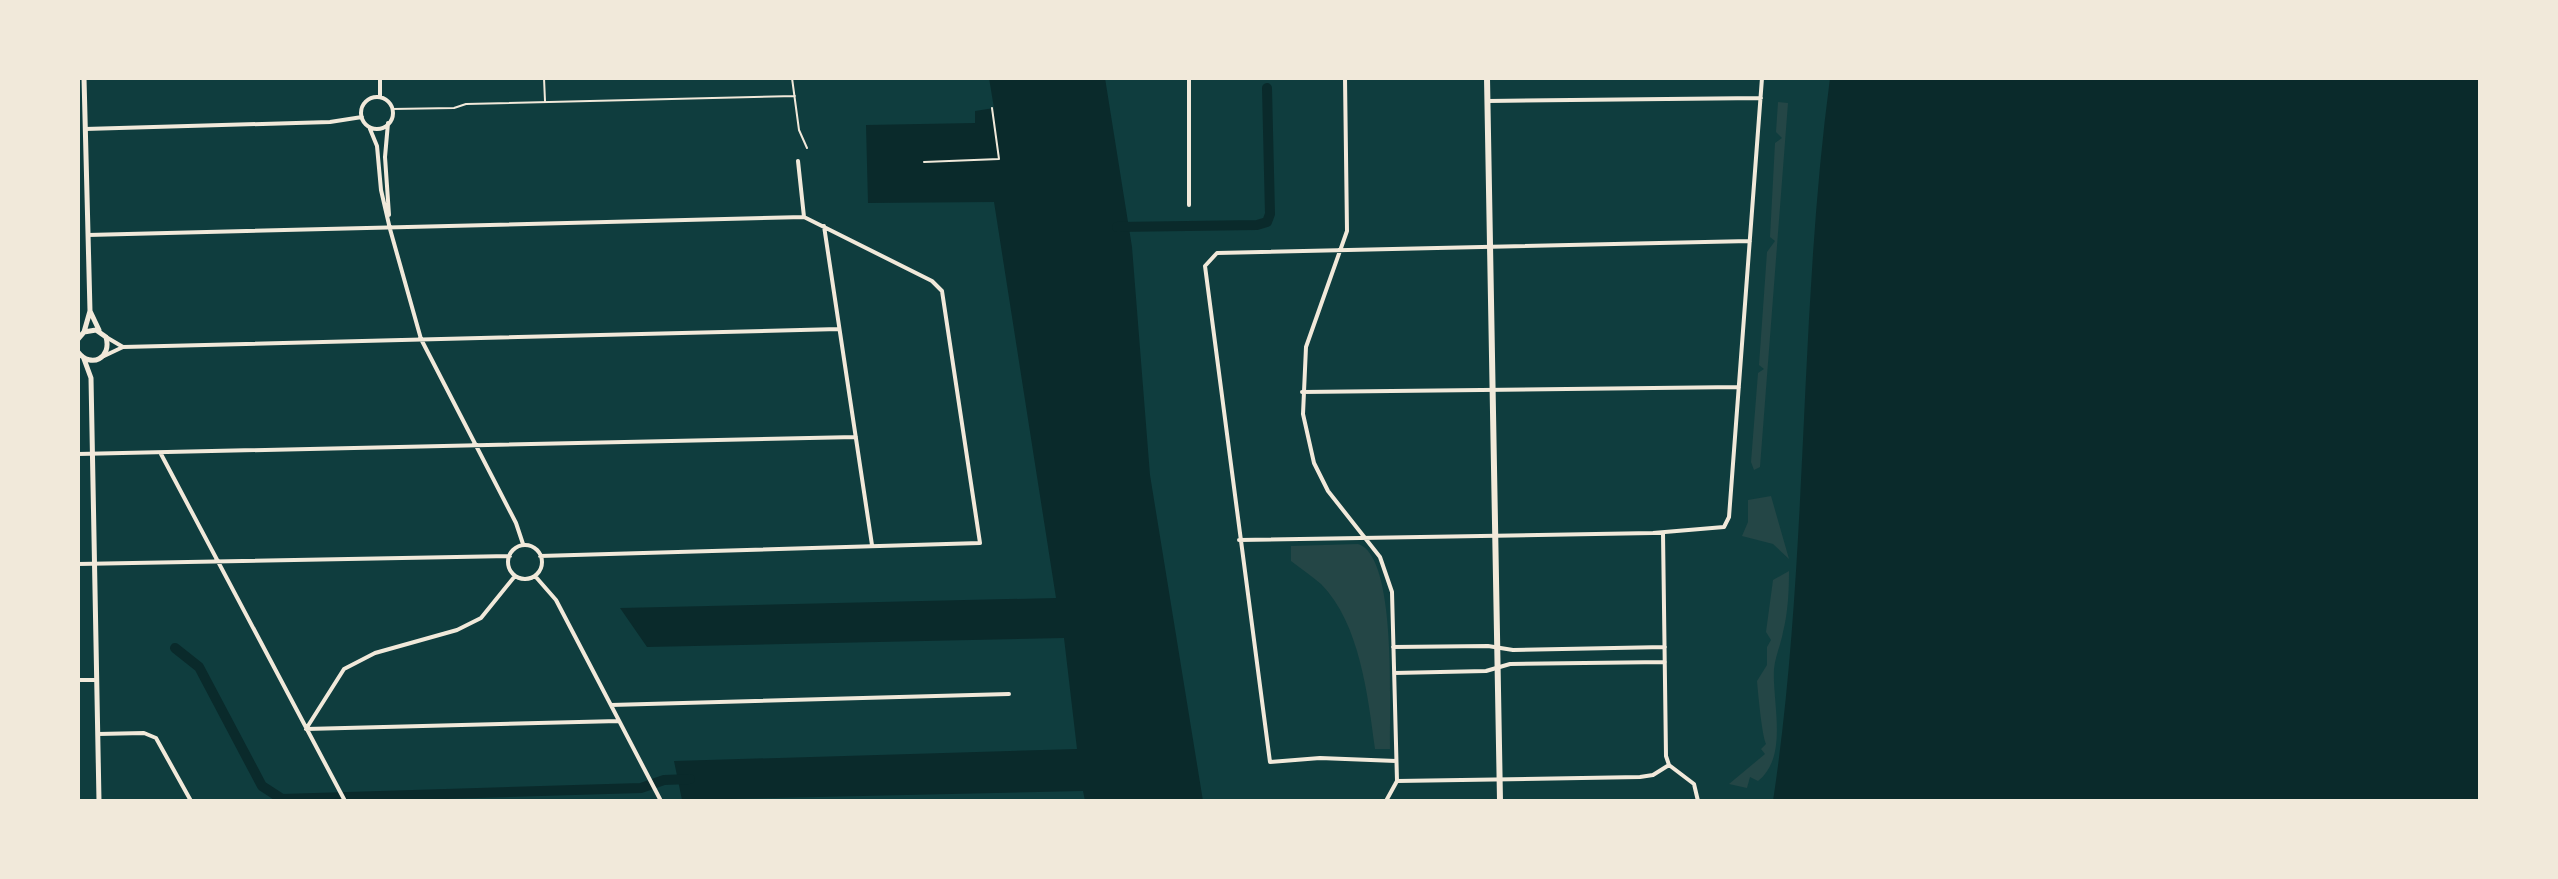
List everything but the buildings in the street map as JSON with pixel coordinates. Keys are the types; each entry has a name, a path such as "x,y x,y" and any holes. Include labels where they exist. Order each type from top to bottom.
{"main road":[{"path":"1487,78 1500,801"}],"street":[{"path":"84,78 90,311 99,331 123,347"},
{"path":"380,78 380,96"},
{"path":"1189,205 1189,78 1223,78"},
{"path":"1345,78 1348,222 1344,249 1313,318 1306,347 1303,414 1314,463 1328,491 1380,557 1392,592 1397,781 1386,801"},
{"path":"1239,540 1663,532 1724,527 1729,517 1762,78"},
{"path":"362,117 366,105 380,96"},
{"path":"380,96 390,101 392,109 385,157 390,229"},
{"path":"1488,101 1761,98"},
{"path":"85,129 330,122 362,117"},
{"path":"362,117 377,146 381,190 421,339 516,523 523,544"},
{"path":"370,129 381,129 388,123"},
{"path":"798,161 804,217"},
{"path":"88,235 804,217 932,281 942,291 980,543 540,556"},
{"path":"824,226 872,545"},
{"path":"1396,761 1320,758 1270,762 1205,266 1209,258 1217,253 1344,249 1750,241"},
{"path":"80,335 90,311"},
{"path":"99,801 91,378 98,360 104,356 123,347 839,329"},
{"path":"80,335 99,331"},
{"path":"104,356 108,347 106,337"},
{"path":"80,355 98,360"},
{"path":"80,355 91,378"},
{"path":"1302,392 1739,387"},
{"path":"78,454 856,437"},
{"path":"161,454 345,801"},
{"path":"1663,532 1669,765"},
{"path":"78,564 510,556 523,544"},
{"path":"523,544 533,546 540,556 535,576"},
{"path":"510,556 510,568 515,576 523,580 535,576"},
{"path":"306,729 344,669 375,653 457,630 481,618 515,576"},
{"path":"535,576 556,600 661,801"},
{"path":"1393,647 1497,647 1513,650 1665,647"},
{"path":"1394,673 1665,662"},
{"path":"78,680 97,680"},
{"path":"611,705 1009,694"},
{"path":"306,729 619,721"},
{"path":"98,734 144,733 156,738 191,801"},
{"path":"1397,781 1640,777 1653,775 1669,765"},
{"path":"1669,765 1694,784 1698,801"}],"lane":[{"path":"544,78 545,102"},
{"path":"792,78 799,130 807,148"},
{"path":"392,109 795,96"}],"path":[{"path":"924,162 999,159 992,108"}],"shaded area":[{"path":"989,78 1105,78 1132,247 1150,475 1203,801 1085,801 1083,791 682,800 674,761 1077,749 1064,638 647,647 620,608 1056,598 994,202 868,203 866,125 975,123 975,111 994,108"},
{"path":"1830,78 2480,78 2480,801 1773,801 1793,621 1813,259"},
{"path":"1778,102 1788,103 1760,467 1754,470 1751,462 1758,373 1764,369 1759,365 1767,252 1775,241 1770,237 1775,143 1782,138 1776,132"},
{"path":"1771,496 1789,559 1773,544 1742,536 1748,522 1748,500"},
{"path":"1358,544 1371,555 1380,576 1385,604 1389,637 1390,749 1375,749 1360,662 1345,619 1321,584 1291,561 1291,546"},
{"path":"1789,571 1786,617 1774,669 1777,728 1773,758 1768,771 1758,781 1750,777 1747,788 1729,784 1765,754 1761,749 1766,744 1757,681 1767,665 1767,647 1771,640 1766,632 1773,580"}],"waterway":[{"path":"1117,227 1257,225 1267,222 1270,214 1267,88"},
{"path":"175,648 199,667 262,786 282,799 641,788 664,780 690,779"}]}
